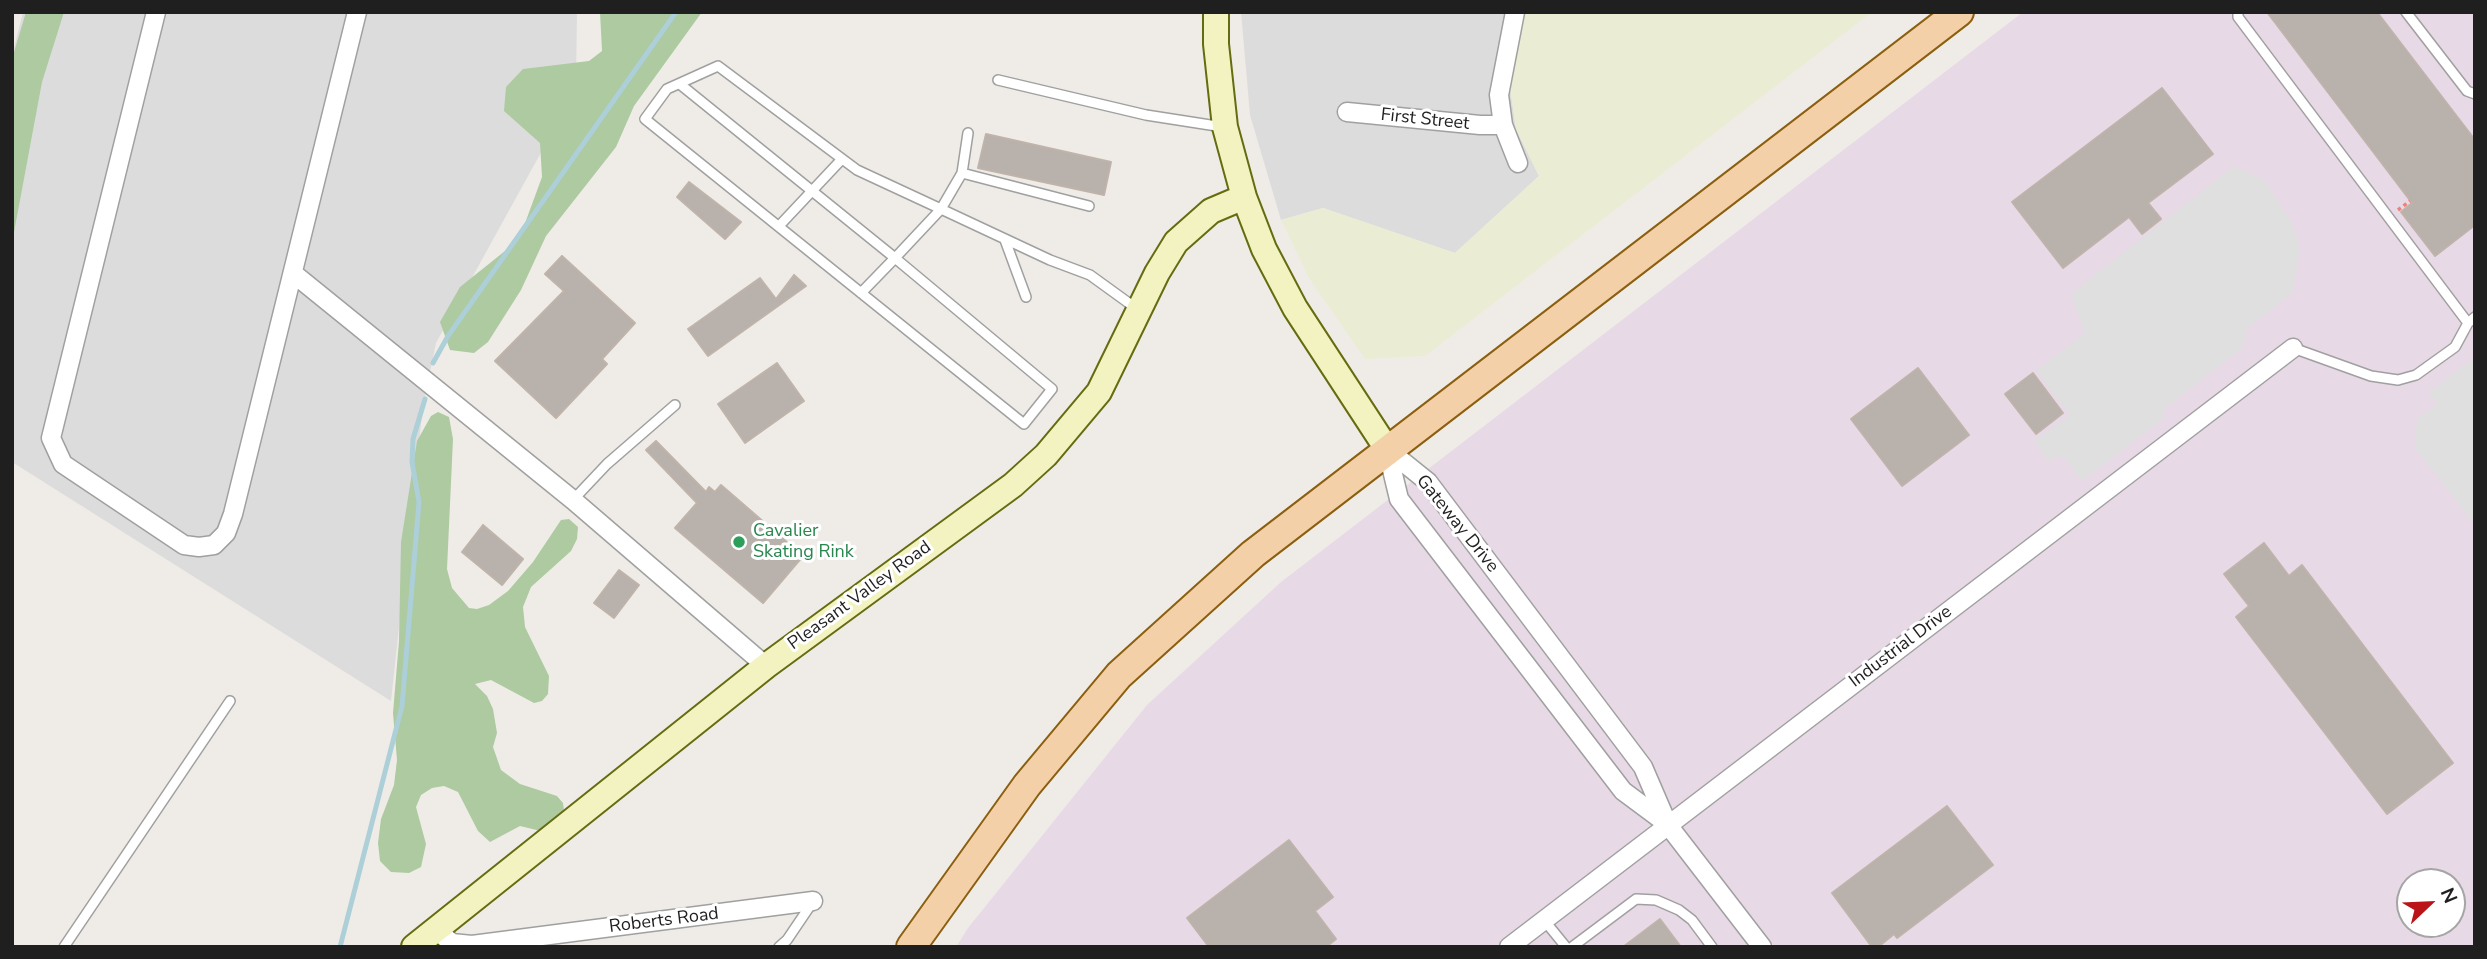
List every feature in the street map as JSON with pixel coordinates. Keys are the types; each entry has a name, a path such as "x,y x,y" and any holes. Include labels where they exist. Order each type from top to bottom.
{"main road":[{"path":"911,947 1027,785 1119,675 1253,554 1959,12"}],"street":[{"path":"156,12 51,438 63,464 184,545 214,545 226,533 233,514 357,12"},
{"path":"1216,12 1216,44 1225,127 1244,197 1264,249 1295,308 1387,449"},
{"path":"1515,12 1499,95 1503,125 1518,163"},
{"name":"First Street","path":"1347,112 1503,125"},
{"name":"Pleasant Valley Road","path":"414,947 766,666 1013,485 1046,455 1099,392 1139,310 1176,243 1212,211 1244,197"},
{"path":"294,274 573,500 766,666"},
{"name":"Industrial Drive","path":"1509,947 2293,348"},
{"name":"Gateway Drive","path":"1387,449 1399,499 1623,791 1668,825"},
{"name":"Gateway Drive","path":"1387,449 1428,482 1643,767 1668,825 1762,947"},
{"name":"Roberts Road","path":"436,930 452,943 472,946 813,901"}],"lane":[{"path":"2238,12 2238,16 2471,320 2455,347 2416,375 2398,380 2371,376 2293,348"},
{"path":"2406,12 2467,91 2475,94"},
{"path":"681,85 1052,389 1024,424 645,118 667,89 681,85 718,66 857,170 1006,240 1090,275 1139,310"},
{"path":"998,80 1146,115 1225,127"},
{"path":"861,293 941,209 962,173 968,133"},
{"path":"779,226 842,159"},
{"path":"962,173 1088,206"},
{"path":"1006,240 1026,297"},
{"path":"573,500 607,464 674,405"},
{"path":"64,947 230,701"},
{"path":"1572,947 1636,899 1656,900 1679,910 1692,920 1712,947"},
{"path":"779,947 787,940 813,901"},
{"path":"1544,920 1566,947"}],"shaded area":[{"path":"23,12 577,12 576,89 436,343 423,406 391,701 12,462 12,56"},
{"path":"1241,12 1524,12 1510,87 1516,129 1539,176 1455,253 1323,208 1281,220 1250,115"},
{"path":"2023,12 2475,12 2475,947 956,947 968,928 1147,705 1281,582"},
{"path":"2234,166 2264,180 2291,221 2300,247 2293,292 2248,328 2242,348 2163,410 2164,418 2082,481 2064,457 2056,457 2049,462 2034,441 2070,415 2036,371 2085,333 2071,294"},
{"path":"2475,357 2475,525 2415,448 2417,419 2437,405 2428,393"}],"green space":[{"path":"26,12 64,12 42,82 12,243 12,59"},
{"path":"600,12 702,12 634,106 616,147 546,236 521,290 488,342 474,353 450,350 440,322 460,287 505,251 524,226 542,177 540,143 504,111 506,87 523,69 589,61 602,51"},
{"path":"1524,12 1872,12 1425,356 1365,359 1309,278 1281,220 1323,208 1455,253 1539,176 1516,129 1510,87"},
{"path":"438,412 449,417 453,439 447,569 452,588 469,608 477,609 489,605 508,591 533,562 561,520 569,519 578,527 577,539 571,551 531,587 523,607 525,627 549,676 548,694 542,701 534,703 491,680 475,684 487,696 493,709 497,733 493,747 501,770 520,784 557,796 563,803 564,811 555,825 545,832 520,826 490,842 478,831 458,792 444,786 432,788 421,795 416,807 426,844 421,867 409,873 391,872 380,861 378,843 381,819 394,785 397,760 393,713 399,641 401,542 417,441 431,416"}],"building":[{"path":"2267,12 2377,12 2475,140 2475,225 2435,256 2401,212 2412,203"},
{"path":"2162,88 2213,154 2148,203 2161,219 2142,234 2129,217 2063,268 2012,202"},
{"path":"986,134 1111,162 1104,195 978,168"},
{"path":"689,182 741,222 725,239 677,197"},
{"path":"562,256 635,323 602,359 607,364 556,418 495,361 564,291 545,274"},
{"path":"794,275 806,286 708,356 688,329 760,278 776,299"},
{"path":"777,363 804,401 745,443 718,404"},
{"path":"1918,368 1969,435 1902,486 1851,419"},
{"path":"2033,373 2063,413 2036,434 2005,394"},
{"name":"Cavalier Skating Rink","path":"656,441 706,492 709,487 715,492 721,485 803,556 763,603 675,528 697,503 646,450"},
{"path":"483,525 523,559 502,585 462,552"},
{"path":"2264,543 2289,576 2302,565 2453,763 2387,814 2236,617 2249,606 2224,574"},
{"path":"619,570 639,585 614,618 594,603"},
{"path":"1947,806 1993,865 1897,938 1894,934 1878,947 1872,947 1832,893"},
{"path":"1289,840 1333,897 1315,911 1336,939 1326,947 1209,947 1187,918"},
{"path":"1660,919 1681,947 1623,947"}],"waterway":[{"path":"433,363 448,336 676,12"},
{"path":"340,947 402,706 419,502 412,462 413,439 425,399"}],"place":[{"name":"Cavalier Skating Rink","path":"739,542"}]}
